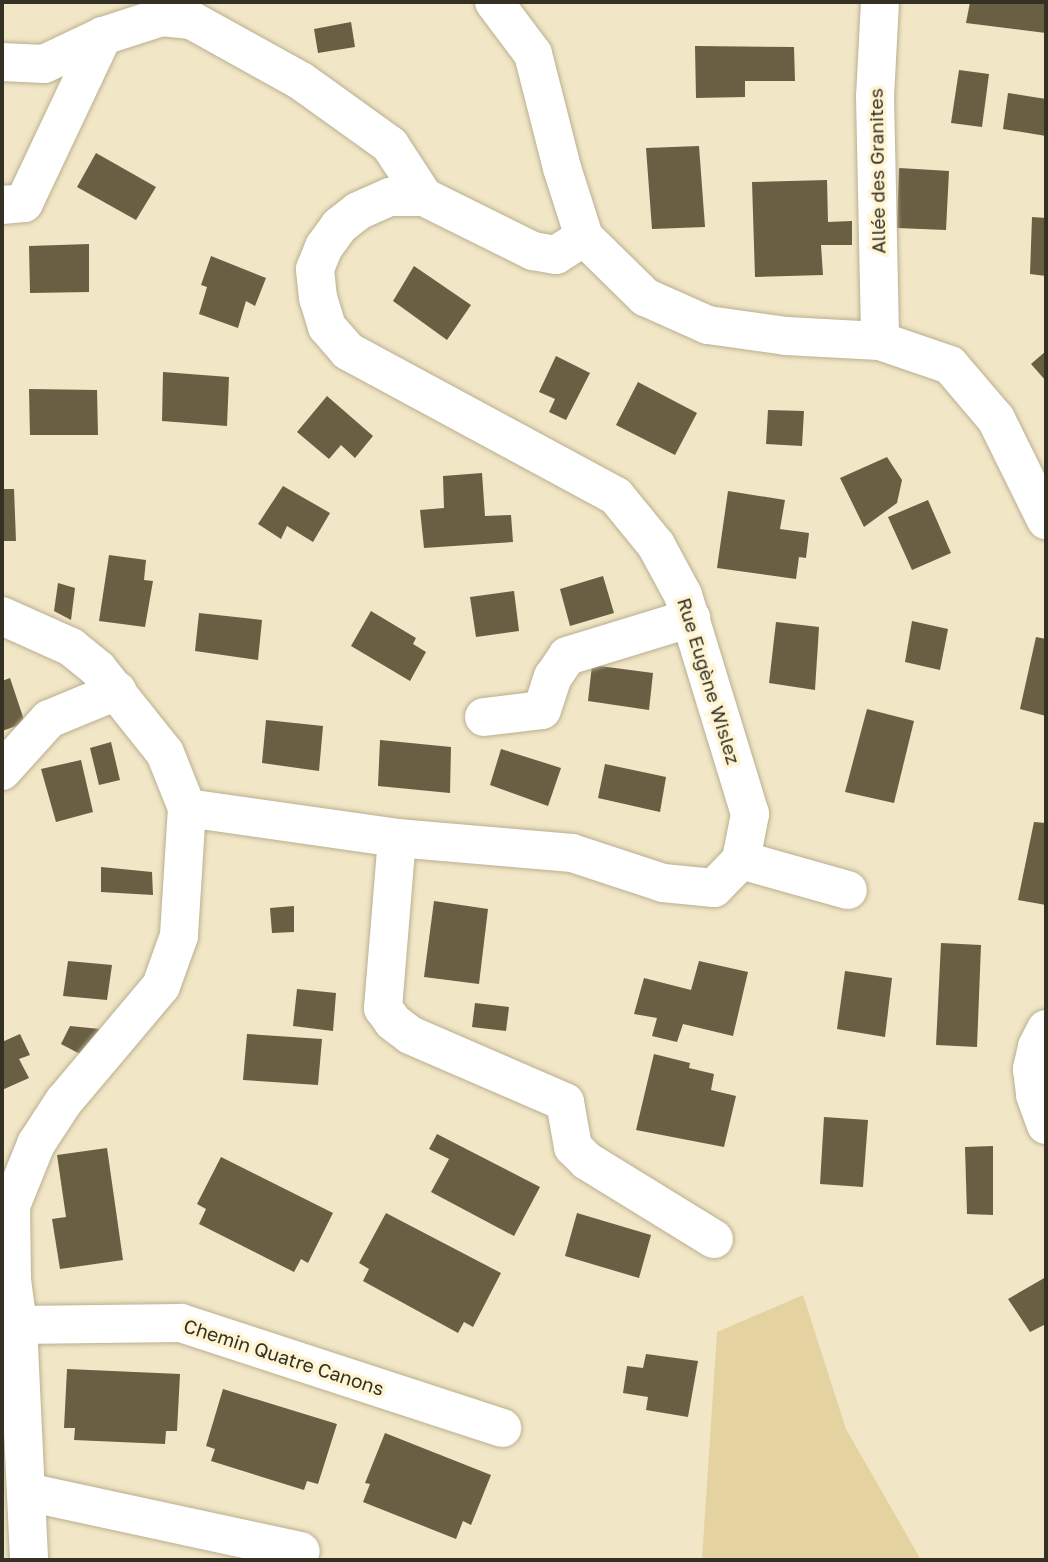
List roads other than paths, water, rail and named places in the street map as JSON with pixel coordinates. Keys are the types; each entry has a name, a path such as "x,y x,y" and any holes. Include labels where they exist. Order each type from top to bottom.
{"street":[{"path":"495,2 534,54 562,168 584,237 645,298 708,325 786,336 880,341 950,365 996,419 1046,520"},
{"name":"Allée des Granites","path":"880,2 875,96 880,341"},
{"path":"2,62 44,64 103,36 162,17 191,20 301,81 390,145 424,197"},
{"path":"2,205 24,203 103,36"},
{"name":"Rue Eugène Wislez","path":"584,237 556,255 533,251 424,197 390,197 358,211 339,226 324,247 315,268 318,298 327,327 348,351 616,496 656,545 683,595 750,814 741,860"},
{"path":"2,616 71,647 98,669 165,753 187,808 179,936 160,986 64,1101 36,1144 11,1206 12,1280 18,1325 29,1560"},
{"path":"484,717 542,710 553,677 567,656 691,618"},
{"path":"2,771 50,719 117,691"},
{"path":"187,808 397,838 572,853 663,883 714,888 741,860 848,890"},
{"path":"397,838 383,1008 393,1022 410,1035 565,1102 573,1147 587,1161 714,1239"},
{"path":"1046,1029 1037,1047 1032,1069 1035,1095 1046,1125"},
{"name":"Chemin Quatre Canons","path":"18,1325 181,1323 502,1428"},
{"path":"27,1492 301,1551"}]}
